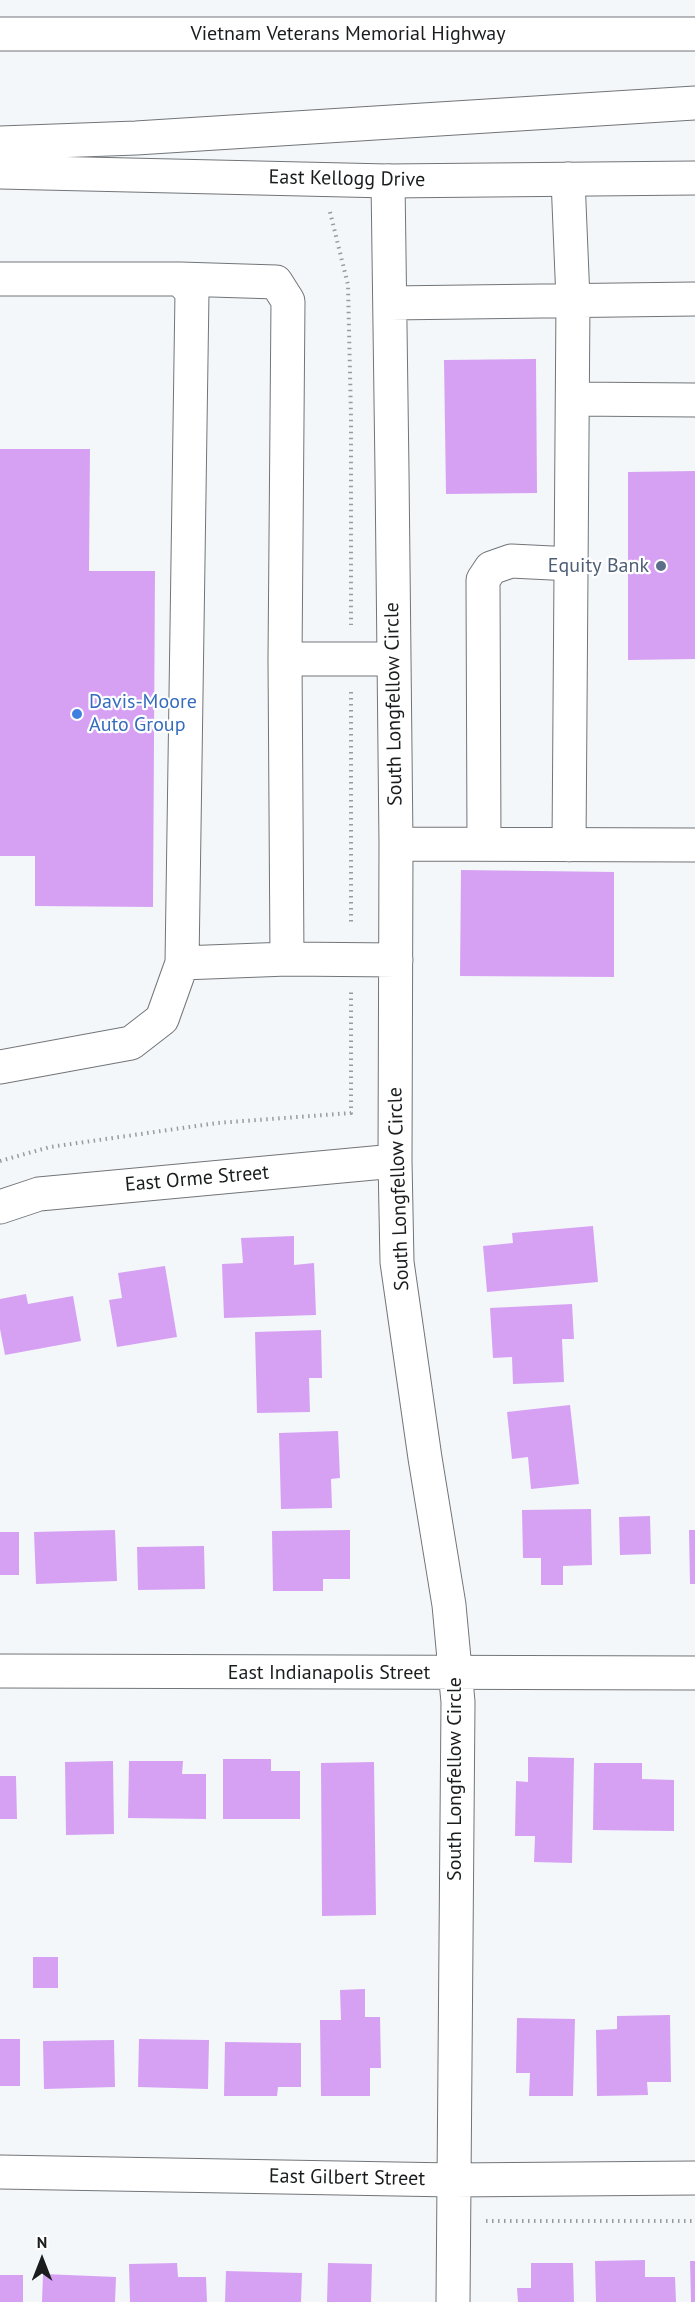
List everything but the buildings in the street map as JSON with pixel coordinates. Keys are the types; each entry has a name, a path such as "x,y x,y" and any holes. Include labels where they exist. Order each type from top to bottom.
{"main road":[{"name":"Vietnam Veterans Memorial Highway","path":"0,34 695,34"},
{"path":"0,143 136,138 695,103"},
{"name":"East Kellogg Drive","path":"0,172 388,181 695,178"},
{"path":"568,179 573,300 569,845"},
{"name":"South Longfellow Circle","path":"388,181 396,844 397,1262 449,1605 458,1702 453,2302"},
{"path":"0,279 180,279 276,282 288,301 285,659 287,959"},
{"path":"0,1067 131,1043 162,1019 182,963 192,292 180,279"},
{"path":"390,303 695,299"},
{"path":"573,399 695,400"},
{"path":"484,844 483,580 491,568 511,561 572,564"},
{"path":"285,659 394,659"},
{"path":"396,844 695,845"},
{"path":"182,963 287,959 396,960"},
{"name":"East Orme Street","path":"0,1207 39,1194 395,1161"},
{"name":"East Indianapolis Street","path":"0,1671 695,1673"},
{"name":"East Gilbert Street","path":"0,2172 453,2180 695,2178"}],"path":[{"path":"484,2222 695,2221"}],"place":[{"name":"Equity Bank","path":"661,566"},
{"name":"Davis-Moore Auto Group","path":"77,714"}]}
